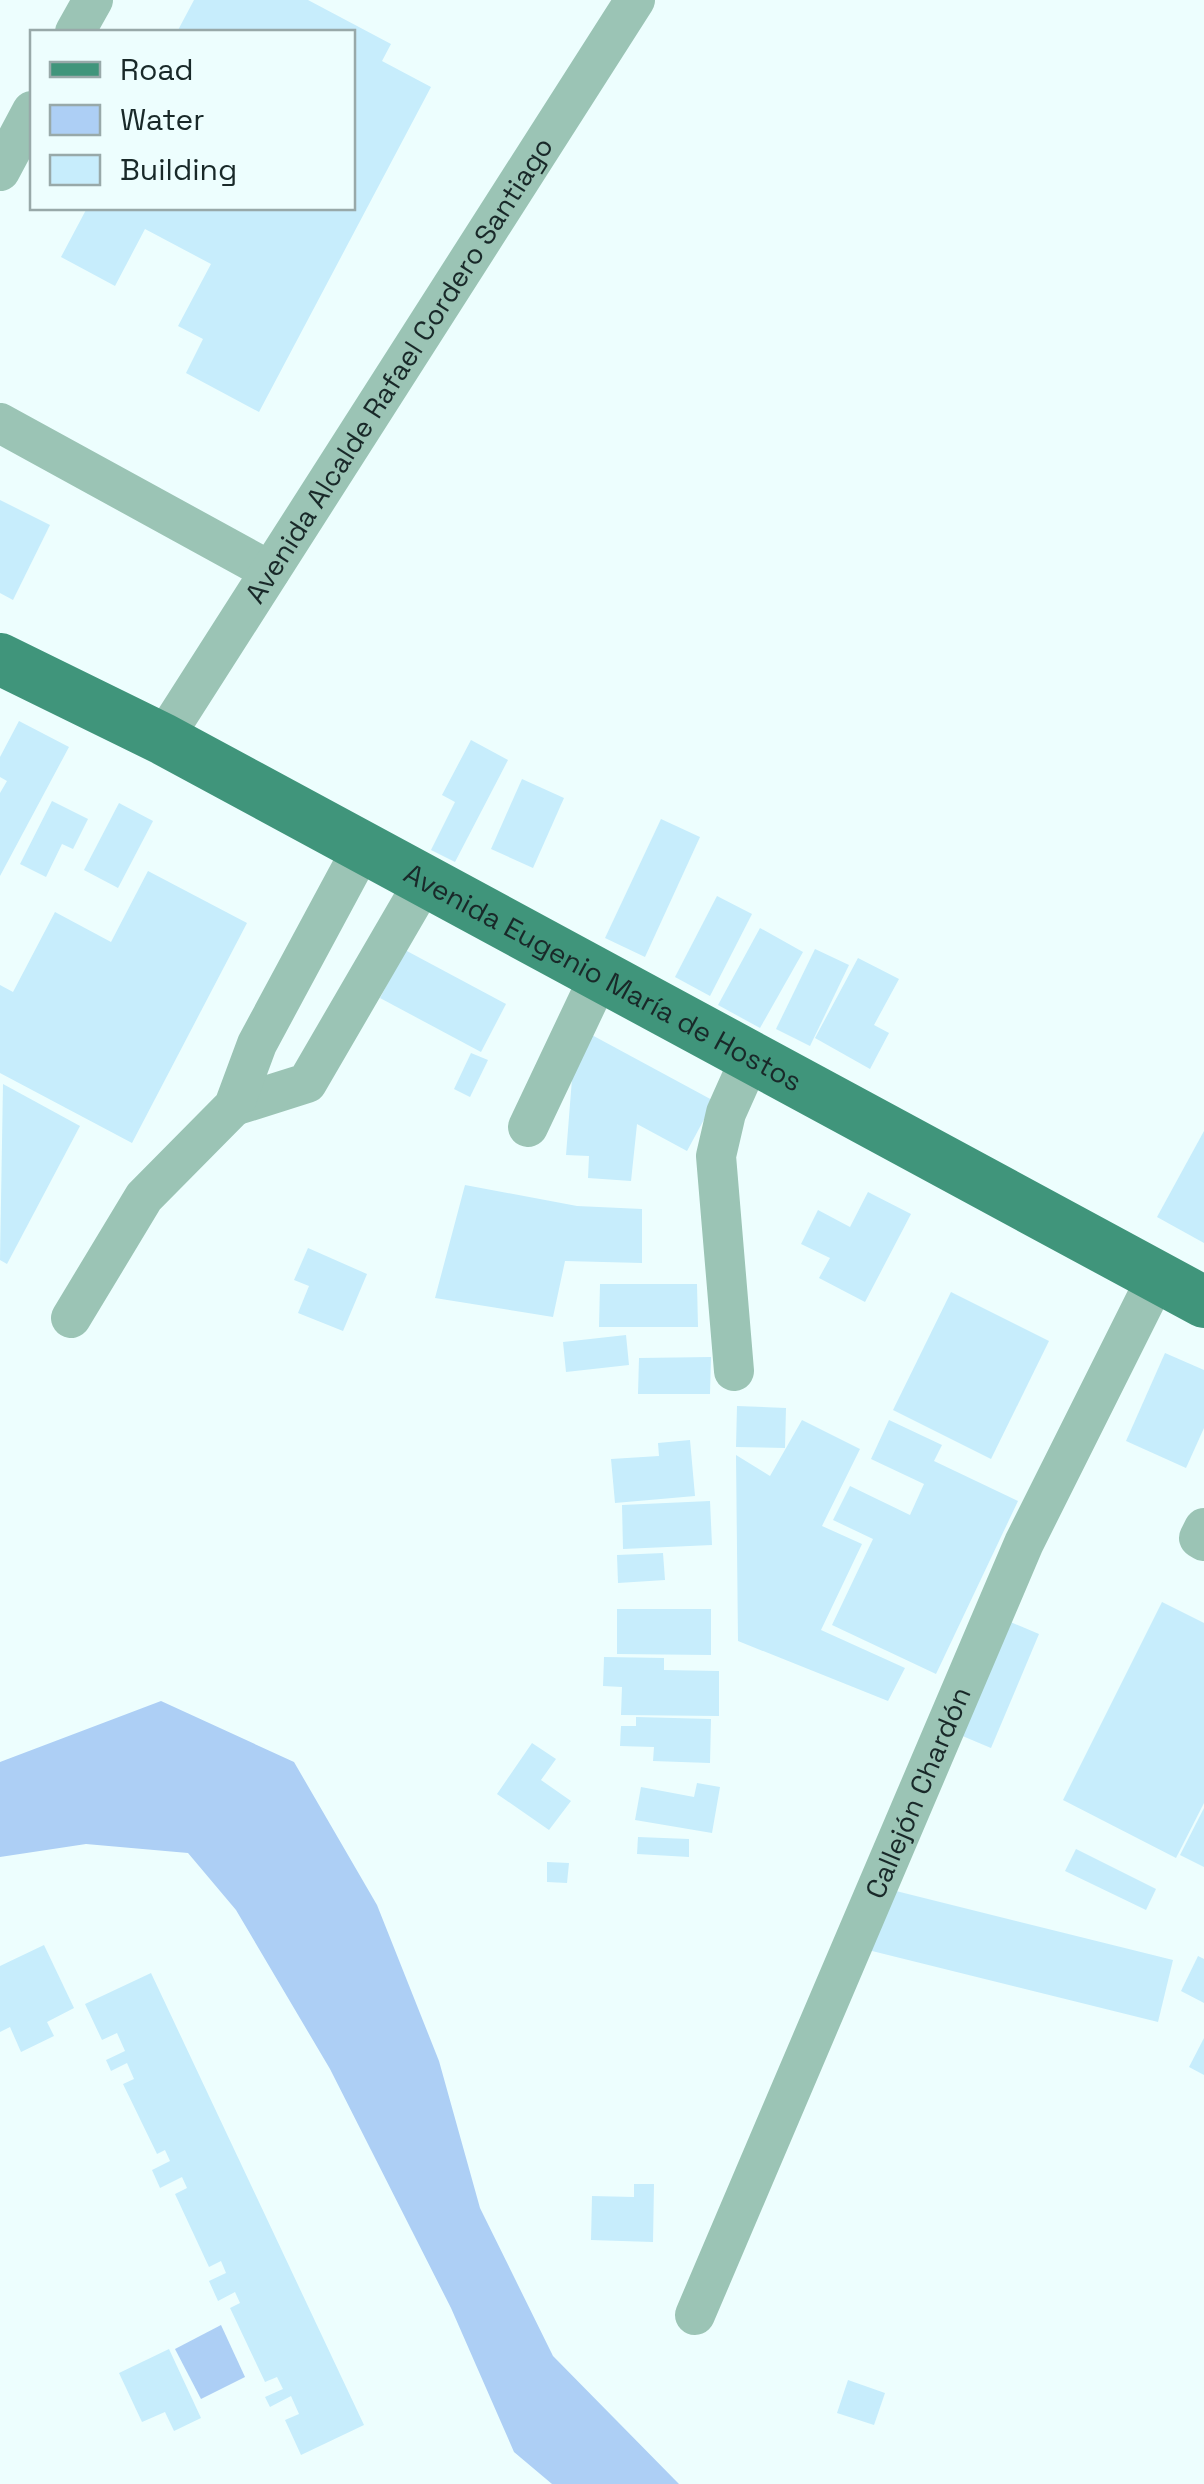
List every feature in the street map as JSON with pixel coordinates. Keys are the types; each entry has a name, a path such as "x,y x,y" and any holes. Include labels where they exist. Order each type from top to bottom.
{"main road":[{"name":"Avenida Eugenio María de Hostos","path":"0,659 163,739 1204,1302"}],"street":[{"path":"76,30 93,0"},
{"name":"Avenida Alcalde Rafael Cordero Santiago","path":"163,739 635,0"},
{"path":"0,171 30,115"},
{"path":"0,423 270,571"},
{"path":"71,1318 144,1197 234,1106 257,1044 363,847"},
{"path":"234,1106 307,1083 426,880"},
{"path":"528,1127 600,976"},
{"path":"734,1371 716,1156 726,1113 751,1057"},
{"name":"Callejón Chardón","path":"695,2314 1024,1543 1157,1277"},
{"path":"1204,1528 1199,1538 1204,1541"}],"water":[{"path":"161,1701 294,1762 377,1905 439,2061 480,2208 553,2356 679,2484 552,2484 514,2452 451,2308 330,2069 236,1910 188,1853 86,1844 0,1857 0,1762"},
{"path":"221,2325 245,2377 201,2399 175,2349"}],"building":[{"path":"194,0 308,0 391,44 382,61 431,87 259,412 186,373 203,339 178,326 211,264 145,229 115,286 61,257 86,210 355,210 355,30 178,30"},
{"path":"0,500 50,525 13,600 0,593"},
{"path":"19,721 69,747 0,876 0,793 7,781 0,777 0,757"},
{"path":"471,740 508,760 455,862 431,850 455,802 442,795"},
{"path":"522,779 564,798 533,868 491,849"},
{"path":"52,801 88,819 73,849 62,844 46,877 20,864"},
{"path":"119,803 153,821 118,888 84,870"},
{"path":"661,819 700,837 645,957 605,938"},
{"path":"148,871 247,923 132,1143 0,1073 0,985 13,992 55,912 111,942"},
{"path":"717,896 752,914 710,996 675,977"},
{"path":"760,928 803,952 760,1028 718,1005"},
{"path":"815,949 849,965 810,1046 776,1029"},
{"path":"405,950 506,1004 481,1052 380,998"},
{"path":"858,958 899,979 874,1025 889,1033 870,1069 815,1038"},
{"path":"590,1034 714,1101 687,1151 637,1124 631,1181 588,1178 589,1156 566,1155 573,1066"},
{"path":"471,1053 488,1060 470,1097 454,1089"},
{"path":"3,1084 80,1126 7,1264 0,1260"},
{"path":"1204,1131 1204,1243 1157,1217"},
{"path":"465,1185 577,1206 642,1209 642,1263 565,1261 553,1317 435,1298"},
{"path":"868,1192 911,1214 865,1302 819,1278 830,1258 801,1244 818,1210 850,1227"},
{"path":"308,1248 367,1274 343,1331 298,1313 309,1286 294,1280"},
{"path":"600,1284 697,1284 698,1327 599,1327"},
{"path":"951,1292 1049,1341 991,1459 893,1410"},
{"path":"626,1335 629,1365 566,1372 563,1342"},
{"path":"1165,1353 1204,1370 1204,1428 1186,1468 1126,1441"},
{"path":"711,1357 710,1394 638,1394 639,1358"},
{"path":"737,1406 786,1408 785,1448 736,1447"},
{"path":"802,1420 860,1449 822,1526 862,1544 821,1630 905,1668 888,1701 738,1641 736,1455 770,1476"},
{"path":"889,1420 942,1445 934,1461 1018,1501 936,1674 832,1625 873,1539 833,1520 850,1486 910,1515 924,1484 871,1459"},
{"path":"690,1440 695,1496 615,1503 611,1459 659,1456 658,1443"},
{"path":"710,1501 712,1545 623,1549 622,1505"},
{"path":"663,1553 665,1580 618,1583 617,1555"},
{"path":"1162,1602 1204,1623 1204,1803 1176,1858 1063,1800"},
{"path":"617,1609 711,1609 711,1655 617,1654"},
{"path":"1001,1618 1039,1634 991,1748 953,1732"},
{"path":"604,1657 664,1658 664,1670 719,1671 719,1716 621,1715 622,1687 603,1686"},
{"path":"636,1717 711,1719 710,1763 653,1761 654,1747 620,1746 621,1726 636,1726"},
{"path":"532,1743 556,1759 541,1780 571,1801 549,1830 497,1794"},
{"path":"697,1783 720,1787 712,1833 635,1820 641,1787 694,1797"},
{"path":"1204,1808 1204,1867 1180,1855"},
{"path":"638,1837 689,1839 689,1857 637,1854"},
{"path":"1076,1849 1156,1889 1146,1910 1065,1871"},
{"path":"547,1862 569,1863 567,1883 547,1882"},
{"path":"884,1888 1173,1960 1158,2022 868,1950"},
{"path":"44,1945 74,2008 47,2022 54,2036 21,2052 10,2027 0,2032 0,1966"},
{"path":"1198,1956 1204,1959 1204,2003 1181,1991"},
{"path":"151,1973 364,2425 301,2455 285,2420 299,2414 291,2396 270,2407 265,2397 283,2389 277,2377 265,2382 230,2308 240,2303 235,2292 218,2301 209,2281 226,2273 221,2261 209,2267 175,2194 187,2188 182,2177 160,2188 152,2170 170,2161 165,2150 157,2154 123,2084 134,2079 127,2063 111,2071 106,2060 125,2051 117,2033 102,2040 85,2004"},
{"path":"1204,2038 1204,2075 1189,2067"},
{"path":"634,2184 654,2184 653,2242 591,2240 592,2196 634,2197"},
{"path":"169,2349 201,2418 174,2431 165,2412 142,2422 119,2373"},
{"path":"848,2380 885,2393 874,2425 837,2413"}]}
